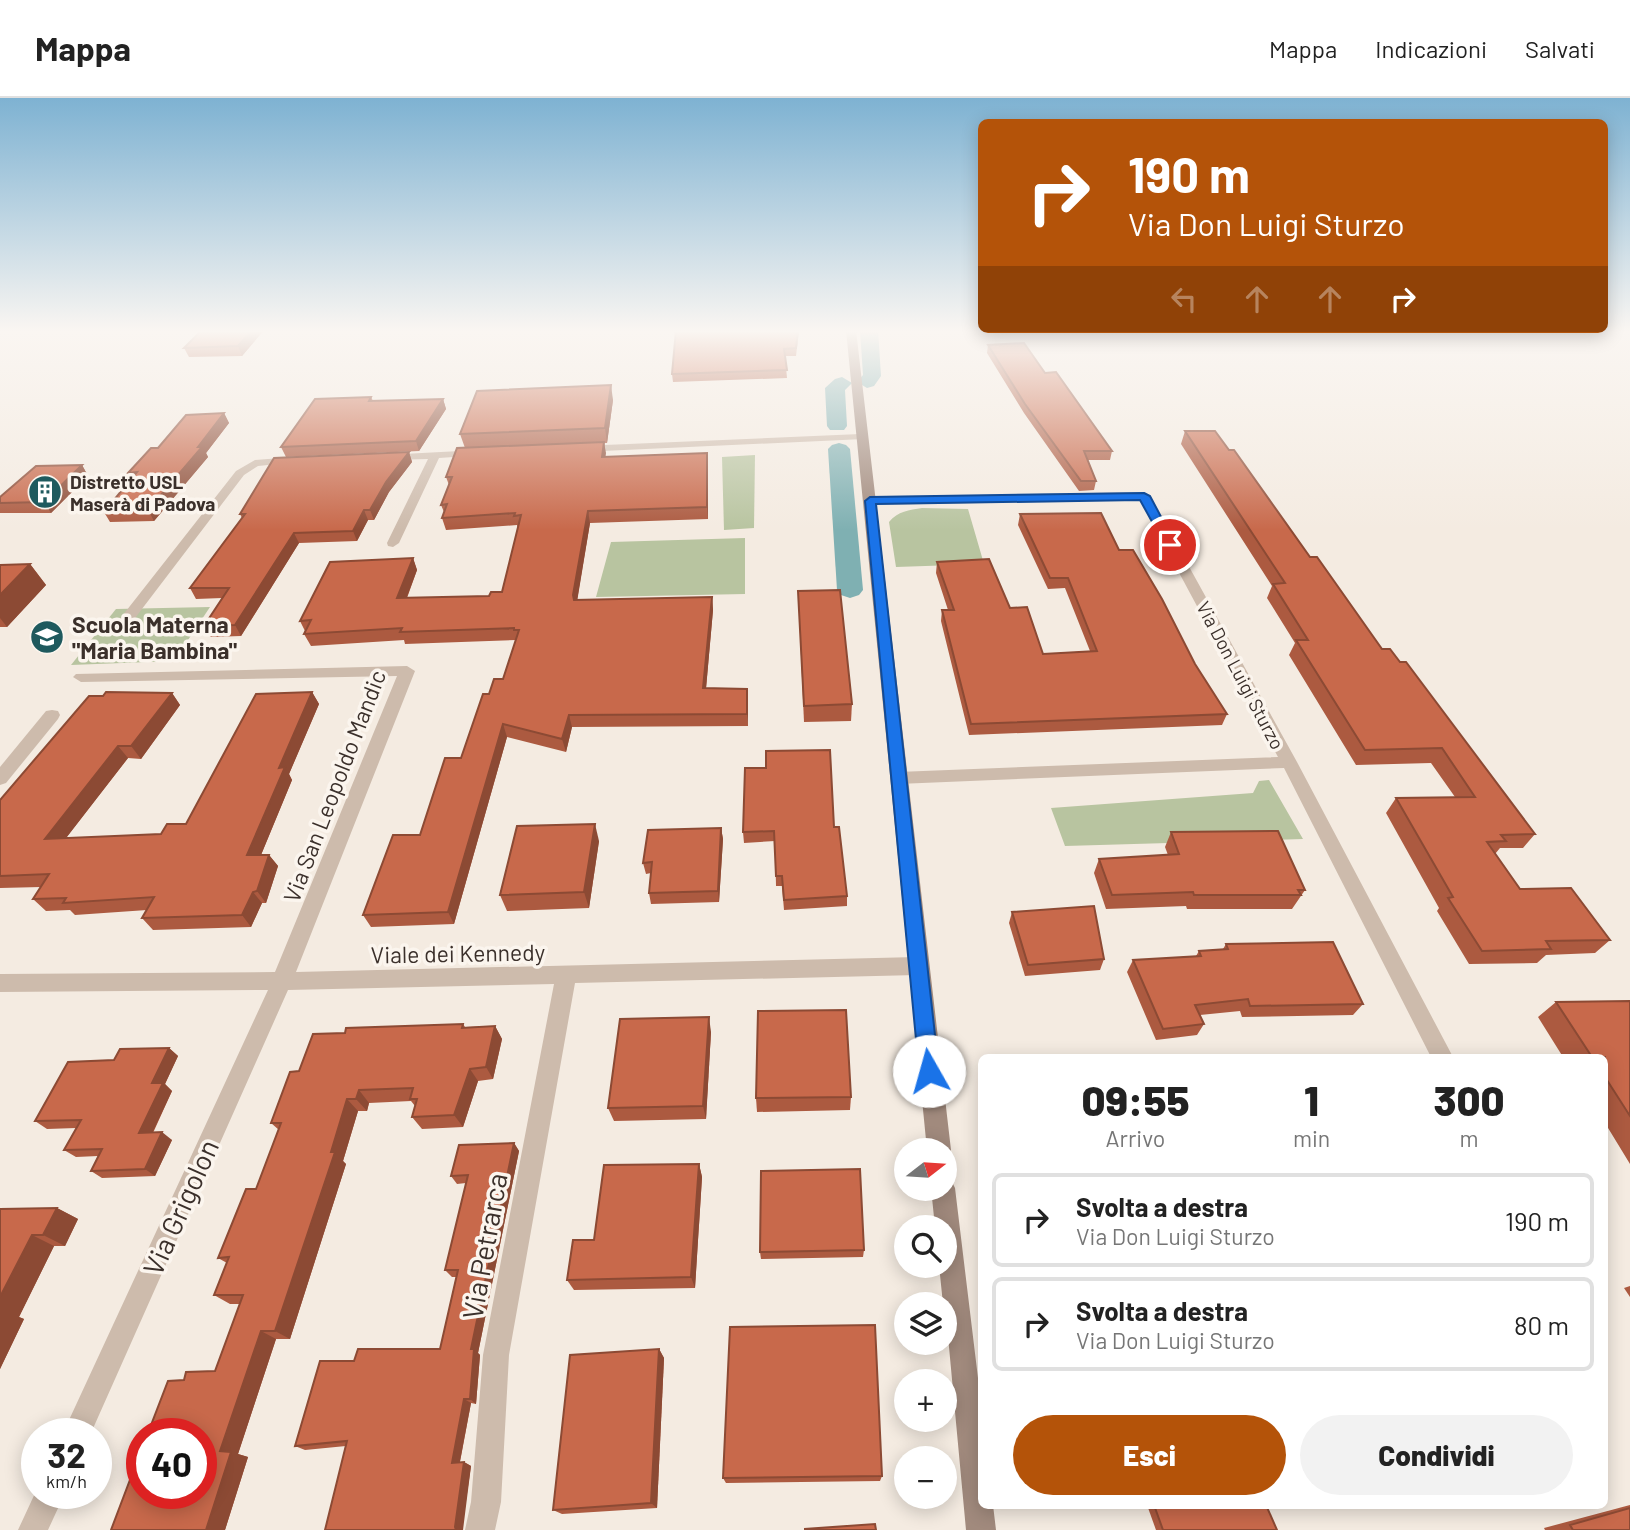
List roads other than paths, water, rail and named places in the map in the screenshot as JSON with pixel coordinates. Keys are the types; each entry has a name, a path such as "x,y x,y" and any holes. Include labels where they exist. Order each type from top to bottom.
{"street":[{"path":"857,397 938,1138"},
{"path":"570,449 860,437"},
{"path":"380,457 489,453"},
{"path":"393,543 435,455"},
{"path":"124,623 230,484 255,463 311,460"},
{"name":"Via Don Luigi Sturzo","path":"870,501 1144,496 1289,762 1440,1054"},
{"name":"Via San Leopoldo Mandic","path":"82,677 407,671 282,981"},
{"path":"0,779 52,715"},
{"name":"Via Don Luigi Sturzo","path":"898,778 1289,762"},
{"name":"Viale dei Kennedy","path":"0,983 282,981 917,966"},
{"name":"Via Petrarca","path":"480,1530 486,1502 496,1354 566,975"},
{"name":"Via Grigolon","path":"84,1418 282,981"},
{"path":"944,1201 978,1503"},
{"path":"33,1530 43,1509"},
{"path":"979,1509 981,1530"}],"waterway":[{"path":"835,397 837,426"},
{"path":"839,449 850,590"}],"place":[{"name":"Distretto USL Maserà di Padova","path":"45,492"},
{"name":"Scuola Materna \"Maria Bambina\"","path":"47,637"}]}
